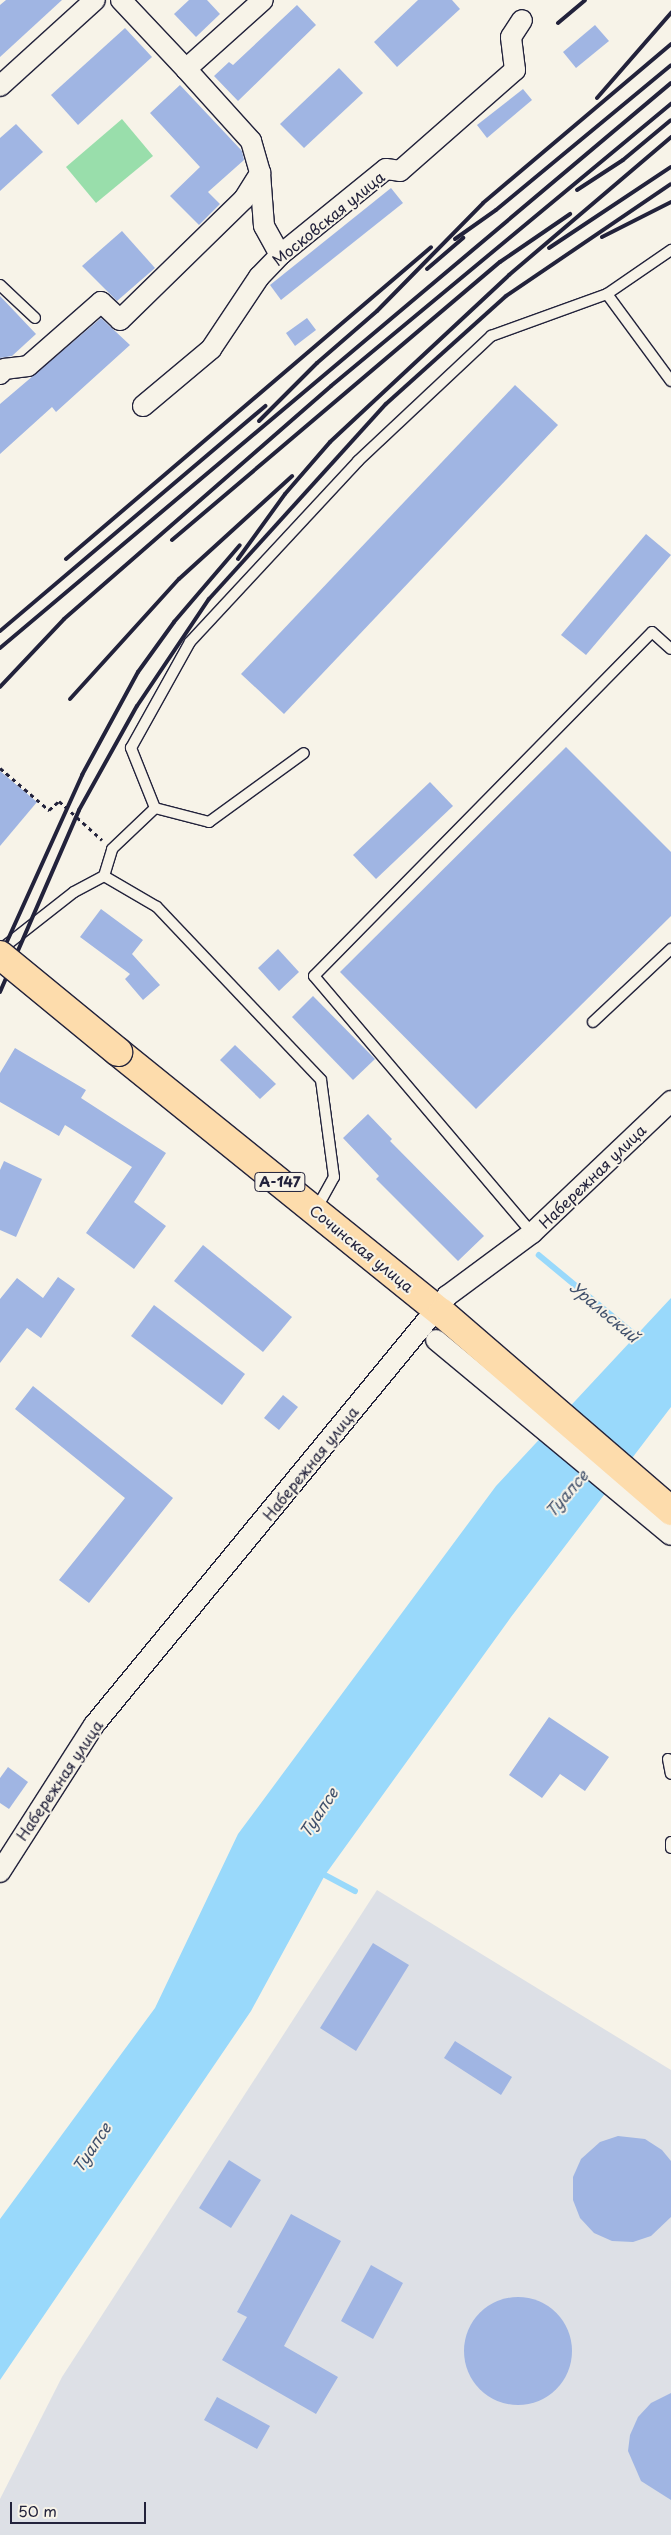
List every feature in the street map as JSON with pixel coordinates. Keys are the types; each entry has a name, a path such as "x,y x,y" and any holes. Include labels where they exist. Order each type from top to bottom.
{"highway":[{"name":"Сочинская улица","path":"0,955 439,1311 671,1511"}],"street":[{"path":"0,86 95,0"},
{"path":"121,0 251,141 260,174 264,226 280,255"},
{"path":"186,69 263,0"},
{"name":"Московская улица","path":"143,406 211,349 259,277 280,255 386,169 400,171 515,70 511,37 522,20"},
{"path":"0,374 4,369 28,366 101,302 120,320 244,199 260,174"},
{"name":"Набережная улица","path":"0,1872 94,1725 461,1283 532,1233 671,1101"},
{"path":"436,1340 671,1535"}],"lane":[{"path":"155,808 131,748 190,642 358,461 491,336 607,294 671,250"},
{"path":"0,285 35,318"},
{"path":"607,294 671,380"},
{"path":"532,1233 314,976 652,632 671,650"},
{"path":"155,808 209,822 304,753"},
{"path":"0,950 74,892 104,876 112,849 155,808"},
{"path":"104,876 158,907 321,1080 334,1177 316,1210"},
{"path":"593,1022 671,949"},
{"path":"668,1759 671,1774"},
{"path":"671,1842 671,1848"}],"path":[{"path":"0,768 49,810 59,801 112,849"}],"shaded area":[{"path":"377,1890 671,2070 671,2535 0,2535 0,2499 62,2377"}],"green space":[{"path":"122,119 153,156 96,203 66,167"}],"water":[{"name":"Туапсе","path":"671,1298 671,1407 511,1617 325,1875 251,2011 0,2380 0,2219 155,2008 238,1834 496,1486"}],"building":[{"path":"6,0 62,0 0,57 0,5"},
{"path":"189,0 207,0 220,14 196,37 174,14"},
{"path":"418,0 452,0 460,9 397,67 374,42"},
{"path":"297,5 316,25 238,101 214,76 229,62 233,65"},
{"path":"595,25 609,41 576,68 563,52"},
{"path":"125,28 152,57 78,125 51,95"},
{"path":"339,68 363,93 304,148 280,124"},
{"path":"180,85 242,151 244,160 208,192 220,204 199,225 170,196 200,167 150,113"},
{"path":"523,89 532,100 487,138 477,125"},
{"path":"16,124 43,152 0,191 0,138"},
{"path":"391,188 403,203 281,300 270,285"},
{"path":"122,231 155,268 117,301 82,266"},
{"path":"0,296 36,334 12,356 0,358"},
{"path":"101,318 130,345 56,412 52,407 0,454 0,404"},
{"path":"307,318 316,330 295,346 286,333"},
{"path":"515,385 558,425 284,714 241,674"},
{"path":"646,534 671,555 586,655 561,635"},
{"path":"566,747 671,852 671,916 476,1109 340,972"},
{"path":"0,771 37,802 0,846"},
{"path":"430,782 453,806 376,879 353,855"},
{"path":"101,909 143,940 132,954 160,985 143,1000 125,979 130,974 80,937"},
{"path":"278,949 299,972 279,991 258,968"},
{"path":"313,996 375,1059 353,1080 292,1017"},
{"path":"235,1045 276,1084 260,1099 220,1060"},
{"path":"15,1048 86,1090 81,1098 166,1153 134,1202 166,1226 134,1269 86,1233 132,1167 65,1125 59,1136 0,1102 0,1073"},
{"path":"368,1114 392,1139 390,1141 484,1236 458,1261 376,1179 379,1176 343,1138"},
{"path":"4,1161 42,1179 16,1237 0,1230 0,1170"},
{"path":"203,1245 292,1317 263,1352 174,1281"},
{"path":"58,1277 75,1289 41,1338 27,1328 0,1363 0,1299 17,1278 43,1298"},
{"path":"154,1305 245,1374 222,1405 131,1336"},
{"path":"33,1386 173,1498 89,1603 59,1580 125,1498 15,1409"},
{"path":"283,1395 298,1407 279,1430 264,1418"},
{"path":"549,1717 609,1757 585,1791 560,1774 542,1798 509,1775"},
{"path":"8,1767 28,1782 9,1809 0,1803 0,1778"},
{"path":"373,1943 409,1965 356,2051 320,2028"},
{"path":"455,2041 512,2077 501,2095 444,2058"},
{"path":"618,2136 645,2139 662,2150 671,2161 671,2217 651,2236 633,2242 612,2241 594,2233 580,2218 573,2200 573,2177 581,2159 600,2142"},
{"path":"229,2160 261,2180 231,2228 199,2208"},
{"path":"291,2214 341,2241 284,2346 338,2377 316,2414 222,2360 247,2317 237,2312"},
{"path":"371,2265 403,2283 373,2339 341,2321"},
{"path":"518,2297 539,2301 556,2313 568,2330 572,2351 568,2372 556,2389 539,2401 518,2405 497,2401 480,2389 468,2372 464,2351 468,2330 480,2313 497,2301"},
{"path":"671,2393 671,2500 641,2481 628,2451 630,2435 638,2417 651,2403"},
{"path":"217,2397 270,2426 257,2449 204,2420"}],"waterway":[{"name":"Уральский","path":"539,1255 639,1338"},
{"path":"325,1875 355,1891"}],"railway":[{"path":"558,23 585,0"},
{"path":"597,98 671,13"},
{"path":"259,421 317,363 377,311 483,203 671,44"},
{"path":"455,239 496,210 671,65"},
{"path":"0,648 671,83"},
{"path":"0,687 64,619 331,386 671,104"},
{"path":"577,190 623,160 671,120"},
{"path":"238,559 285,494 330,442 509,275 671,137"},
{"path":"549,248 671,167"},
{"path":"0,992 79,810 137,706 209,599 386,404 506,296 671,184"},
{"path":"602,237 671,202"},
{"path":"172,540 500,262 570,214"},
{"path":"427,269 463,238"},
{"path":"66,559 431,247"},
{"path":"0,631 265,406"},
{"path":"70,699 179,579 292,476"},
{"path":"0,957 82,775 138,672 174,622 240,545"}]}
